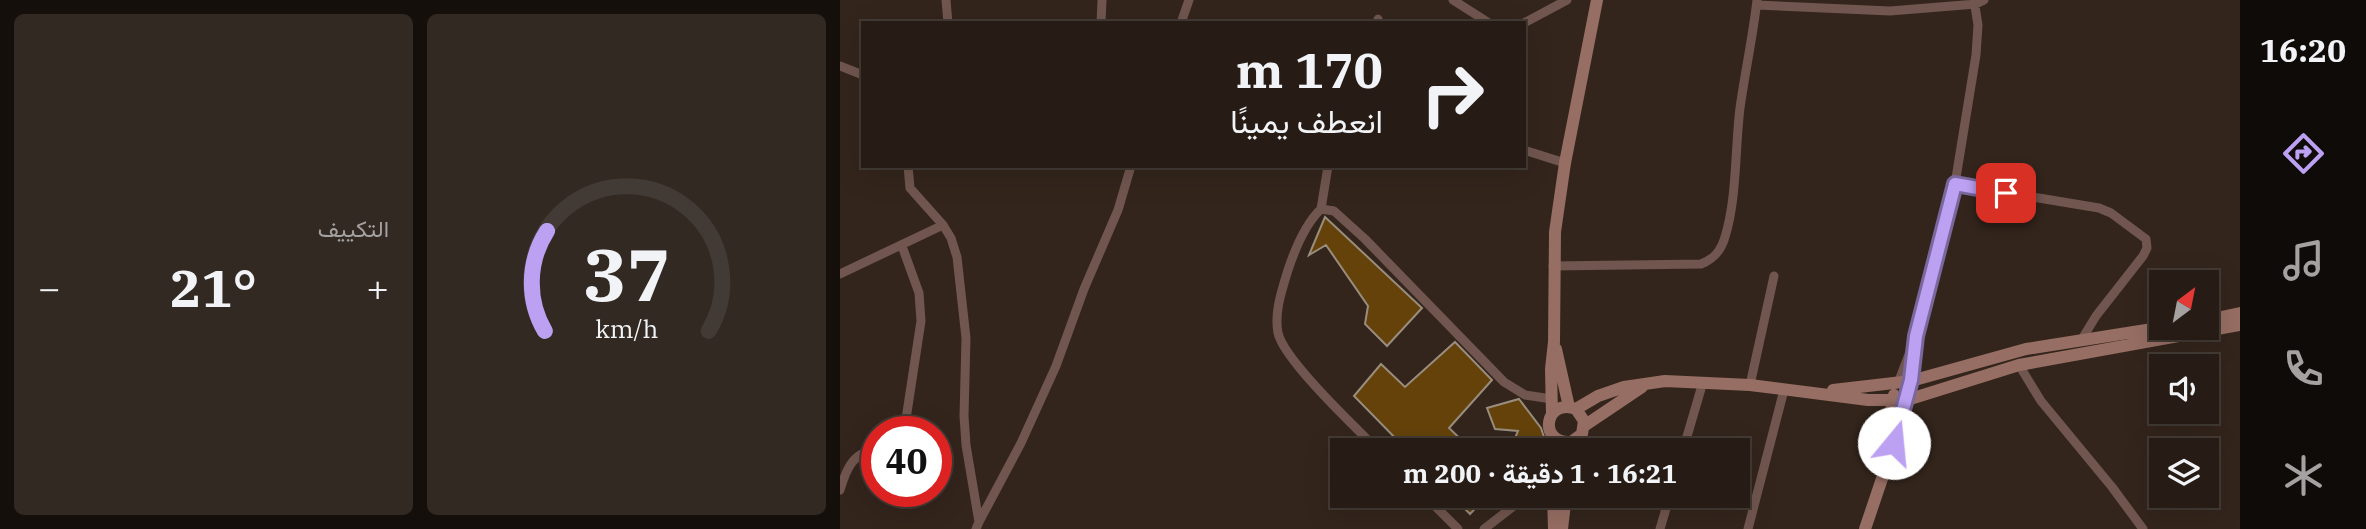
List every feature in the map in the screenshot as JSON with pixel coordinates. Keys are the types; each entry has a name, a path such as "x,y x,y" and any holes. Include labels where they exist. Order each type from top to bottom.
{"street":[{"path":"946,0 948,21"},
{"path":"1101,21 1102,0"},
{"path":"1182,21 1189,0"},
{"path":"1452,0 1486,21"},
{"path":"1526,22 1567,0"},
{"path":"1551,438 1549,420 1552,414 1555,232 1565,163 1597,0"},
{"path":"1553,266 1700,264 1711,260 1718,253 1725,237 1740,108 1757,2 1890,11 1978,1 1976,55 1955,184 1916,336 1893,401 1879,484"},
{"path":"840,66 861,74"},
{"path":"1526,151 1565,163"},
{"path":"908,168 910,188 943,225 951,238 957,257 966,338 964,416 977,526"},
{"path":"977,526 1021,443 1056,366 1084,289 1118,210 1130,168"},
{"path":"1328,168 1321,209 1301,238 1289,267 1279,299 1277,323 1279,335 1290,357 1367,438"},
{"path":"1955,184 2099,208 2111,213 2146,239 2147,248 2143,256 2096,316 2082,339"},
{"path":"1321,209 1334,211 1365,239 1504,382 1525,395 1552,399"},
{"path":"840,274 943,225"},
{"path":"902,246 919,293 921,321 906,416"},
{"path":"1750,385 1774,276"},
{"path":"2219,317 2240,313"},
{"path":"1552,414 1560,408 1573,408 1624,387 1665,382 1750,385 1844,398 1907,400 2019,365 2240,326"},
{"path":"1808,392 1898,383 2026,349 2149,329"},
{"path":"1865,529 1907,400 1916,336"},
{"path":"1554,342 1573,408 1583,416 1584,426 1579,438"},
{"path":"2019,365 2041,401 2143,529"},
{"path":"1687,438 1703,382"},
{"path":"1584,426 1646,385"},
{"path":"1748,529 1784,390"},
{"path":"1551,434 1556,438"},
{"path":"840,490 850,463 861,454"},
{"path":"1437,508 1458,529"},
{"path":"1484,529 1514,508"},
{"path":"1554,529 1557,508"},
{"path":"1560,508 1562,529"},
{"path":"1660,529 1666,508"}],"building":[{"path":"1325,217 1422,308 1387,346 1365,324 1368,306 1326,245 1309,255"},
{"path":"1455,342 1492,380 1449,428 1459,438 1395,438 1354,396 1381,364 1405,387"},
{"path":"1519,399 1541,428 1544,438 1515,438 1518,431 1495,429 1487,408"},
{"path":"1464,508 1476,508 1470,514"}],"route":[{"path":"1894,443 1911,380 1916,336 1955,184 2006,193"}]}
